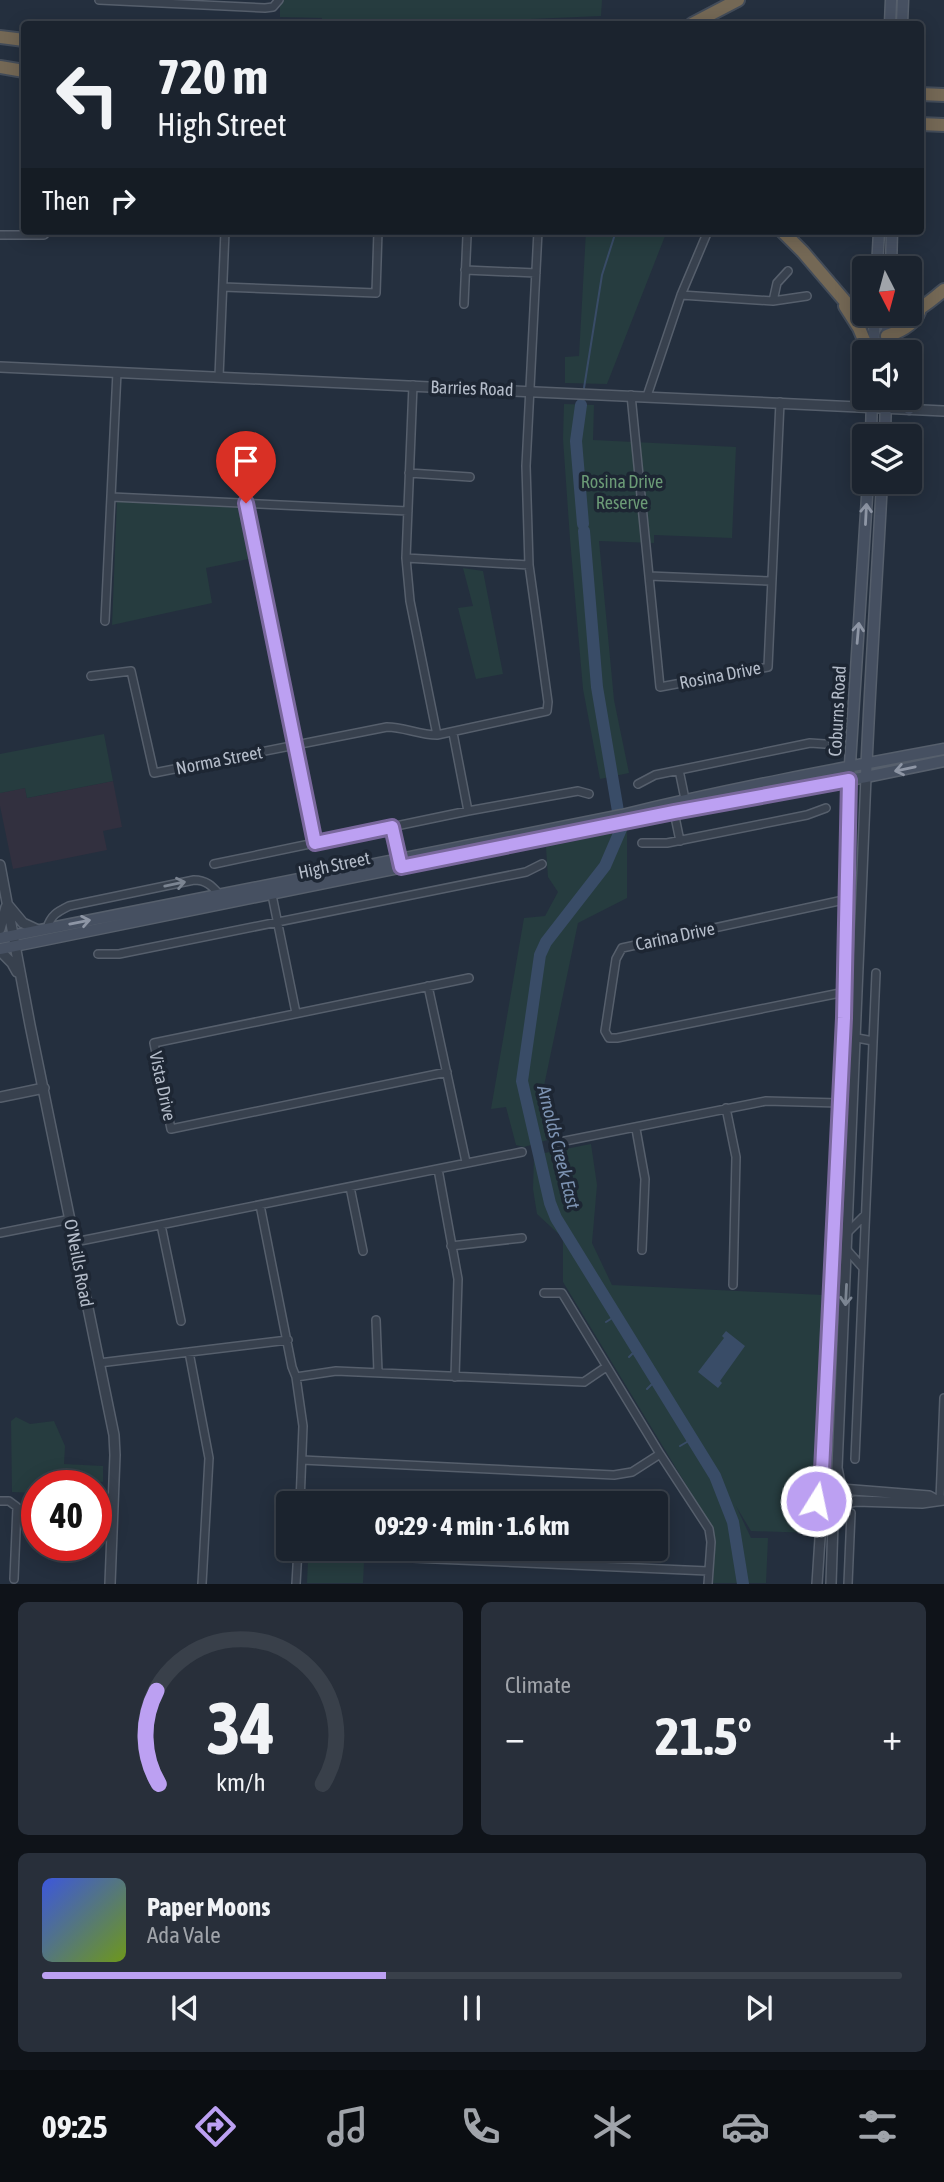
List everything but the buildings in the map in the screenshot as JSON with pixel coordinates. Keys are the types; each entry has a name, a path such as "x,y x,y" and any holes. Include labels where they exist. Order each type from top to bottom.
{"highway":[{"path":"698,21 738,0"},
{"path":"0,37 21,40"},
{"path":"0,67 21,70"},
{"path":"924,94 944,95"},
{"path":"924,124 944,125"},
{"path":"786,235 852,308"},
{"path":"922,307 944,290"},
{"path":"836,292 865,340"},
{"path":"887,336 907,326"}],"main road":[{"path":"890,21 891,0"},
{"path":"902,21 903,0"},
{"path":"878,256 880,235"},
{"path":"891,256 892,235"},
{"path":"885,326 887,340"},
{"name":"Coburns Road","path":"849,780 867,494"},
{"name":"Coburns Road","path":"866,777 869,683 882,494"},
{"path":"865,541 880,543"},
{"name":"High Street","path":"0,938 14,940 272,890 618,819 850,766 944,749"},
{"name":"High Street","path":"686,804 849,780 944,761"},
{"name":"High Street","path":"0,950 14,940 42,929 219,894 272,890"}],"street":[{"path":"99,0 273,8 279,0"},
{"path":"0,235 21,235"},
{"path":"219,377 225,235"},
{"path":"223,287 376,293 378,235"},
{"path":"406,558 529,565 526,466 538,235"},
{"path":"647,396 681,295 706,235"},
{"path":"464,304 467,236"},
{"path":"465,270 536,273"},
{"path":"773,300 777,283 788,271"},
{"path":"681,295 773,300 807,296"},
{"name":"Barries Road","path":"0,367 780,402 852,403"},
{"path":"105,621 117,372"},
{"path":"413,385 406,558 410,601 437,735"},
{"name":"Rosina Drive","path":"631,395 660,687 768,667 780,402"},
{"name":"Barries Road","path":"922,410 944,411"},
{"path":"409,473 470,477"},
{"path":"112,497 408,510"},
{"path":"246,503 315,843"},
{"name":"Norma Street","path":"91,677 131,671 154,773 387,727 397,727 421,735 437,735 547,711 529,565"},
{"path":"649,576 771,581"},
{"path":"453,733 468,811"},
{"path":"638,784 649,777 679,770 810,743 825,744"},
{"path":"679,770 686,804"},
{"name":"Coburns Road","path":"841,1488 837,1468 866,777"},
{"name":"Coburns Road","path":"817,1487 822,1471 845,992 849,780"},
{"name":"High Street","path":"214,864 468,811 578,791 589,794"},
{"path":"673,807 680,841"},
{"path":"642,844 680,841 807,815 826,808"},
{"path":"392,827 399,863"},
{"name":"O'Neills Road","path":"0,864 114,1435 116,1455 110,1584"},
{"path":"98,954 119,954 278,923 526,872 542,864"},
{"path":"7,903 23,923 42,929 56,912 69,906 194,880 211,885 219,894"},
{"path":"272,890 296,1013"},
{"name":"Carina Drive","path":"845,992 617,1038 609,1038 606,1031 617,959 622,948 848,899"},
{"path":"0,929 7,903"},
{"path":"0,950 12,963 22,983"},
{"path":"855,1459 876,974"},
{"name":"Vista Drive","path":"447,1072 171,1129 154,1043 469,978"},
{"path":"428,986 466,1162"},
{"path":"857,1038 873,1041"},
{"path":"0,1097 44,1087"},
{"path":"555,1143 776,1100 854,1104"},
{"path":"726,1108 736,1157 733,1285"},
{"path":"636,1129 645,1179 642,1250"},
{"path":"75,1242 522,1152"},
{"path":"438,1169 458,1279 455,1377"},
{"path":"350,1187 363,1251"},
{"path":"260,1205 296,1377 303,1426 301,1491"},
{"path":"849,1231 866,1214"},
{"path":"0,1233 71,1219"},
{"path":"161,1225 181,1321"},
{"path":"452,1246 522,1238"},
{"path":"848,1251 863,1268"},
{"path":"544,1293 562,1293 709,1529 711,1542 708,1584"},
{"path":"828,1317 845,1317"},
{"path":"376,1320 378,1373"},
{"path":"99,1363 288,1340"},
{"path":"188,1352 209,1458 202,1584"},
{"path":"296,1377 336,1371 584,1382 606,1367"},
{"path":"940,1500 944,1398"},
{"path":"302,1460 614,1475 632,1472 660,1454"},
{"path":"817,1584 822,1508 814,1496 817,1487 829,1481 841,1488 929,1496 940,1500"},
{"path":"831,1584 833,1522 843,1497 841,1488"},
{"path":"822,1508 856,1501 922,1503 940,1500"},
{"path":"0,1501 14,1503 17,1507 15,1579"},
{"path":"848,1584 851,1513"},
{"path":"296,1584 297,1561"},
{"path":"503,1561 708,1571"}],"shaded area":[{"path":"113,781 122,827 103,831 107,850 13,869 0,806 0,793 25,788 27,798"}],"green space":[{"path":"280,0 602,0 601,16 482,21 322,21 322,18 280,17"},
{"path":"586,235 665,235 607,384 565,383 565,357 579,356"},
{"name":"Rosina Drive Reserve","path":"564,404 594,405 593,440 736,447 732,538 654,535 654,543 599,541 614,700 629,773 600,779 583,689 563,439"},
{"path":"117,501 243,508 253,558 206,568 212,603 112,625"},
{"path":"463,568 483,571 503,674 476,679 458,608 473,606"},
{"path":"104,734 113,781 27,798 25,788 0,793 0,754"},
{"path":"627,830 627,898 578,923 544,1086 551,1139 524,1147 516,1145 506,1107 491,1109 524,918 545,916 558,892 548,877 546,847"},
{"path":"591,1144 597,1185 592,1243 612,1285 823,1295 812,1533 751,1531 736,1506 751,1538 768,1538 766,1583 713,1583 713,1529 563,1282 563,1238 537,1214 533,1189 534,1155"},
{"path":"16,1417 30,1424 54,1421 65,1446 64,1464 103,1466 103,1470 21,1470 21,1492 12,1492 11,1421"},
{"path":"308,1561 364,1562 363,1583 307,1583"}],"water":[{"path":"726,1331 745,1346 720,1381 722,1383 718,1388 698,1372 724,1338 722,1336"}],"waterway":[{"name":"Arnolds Creek East","path":"584,388 602,275 615,235"},
{"name":"Arnolds Creek East","path":"581,405 582,400"},
{"name":"Arnolds Creek East","path":"581,405 576,441 583,524"},
{"name":"Arnolds Creek East","path":"584,531 597,687 621,829 605,866 546,942 540,955 522,1081 550,1203 556,1218 715,1476 733,1522 743,1584"},
{"path":"606,1322 617,1315"},
{"path":"629,1357 637,1349"},
{"path":"647,1389 656,1380"},
{"name":"Arnolds Creek East","path":"662,1389 669,1393"},
{"path":"680,1446 692,1439"}],"route":[{"path":"246,503 315,843 392,827 397,859 401,867 849,780 844,1018 822,1471 814,1496 816,1501"}]}
